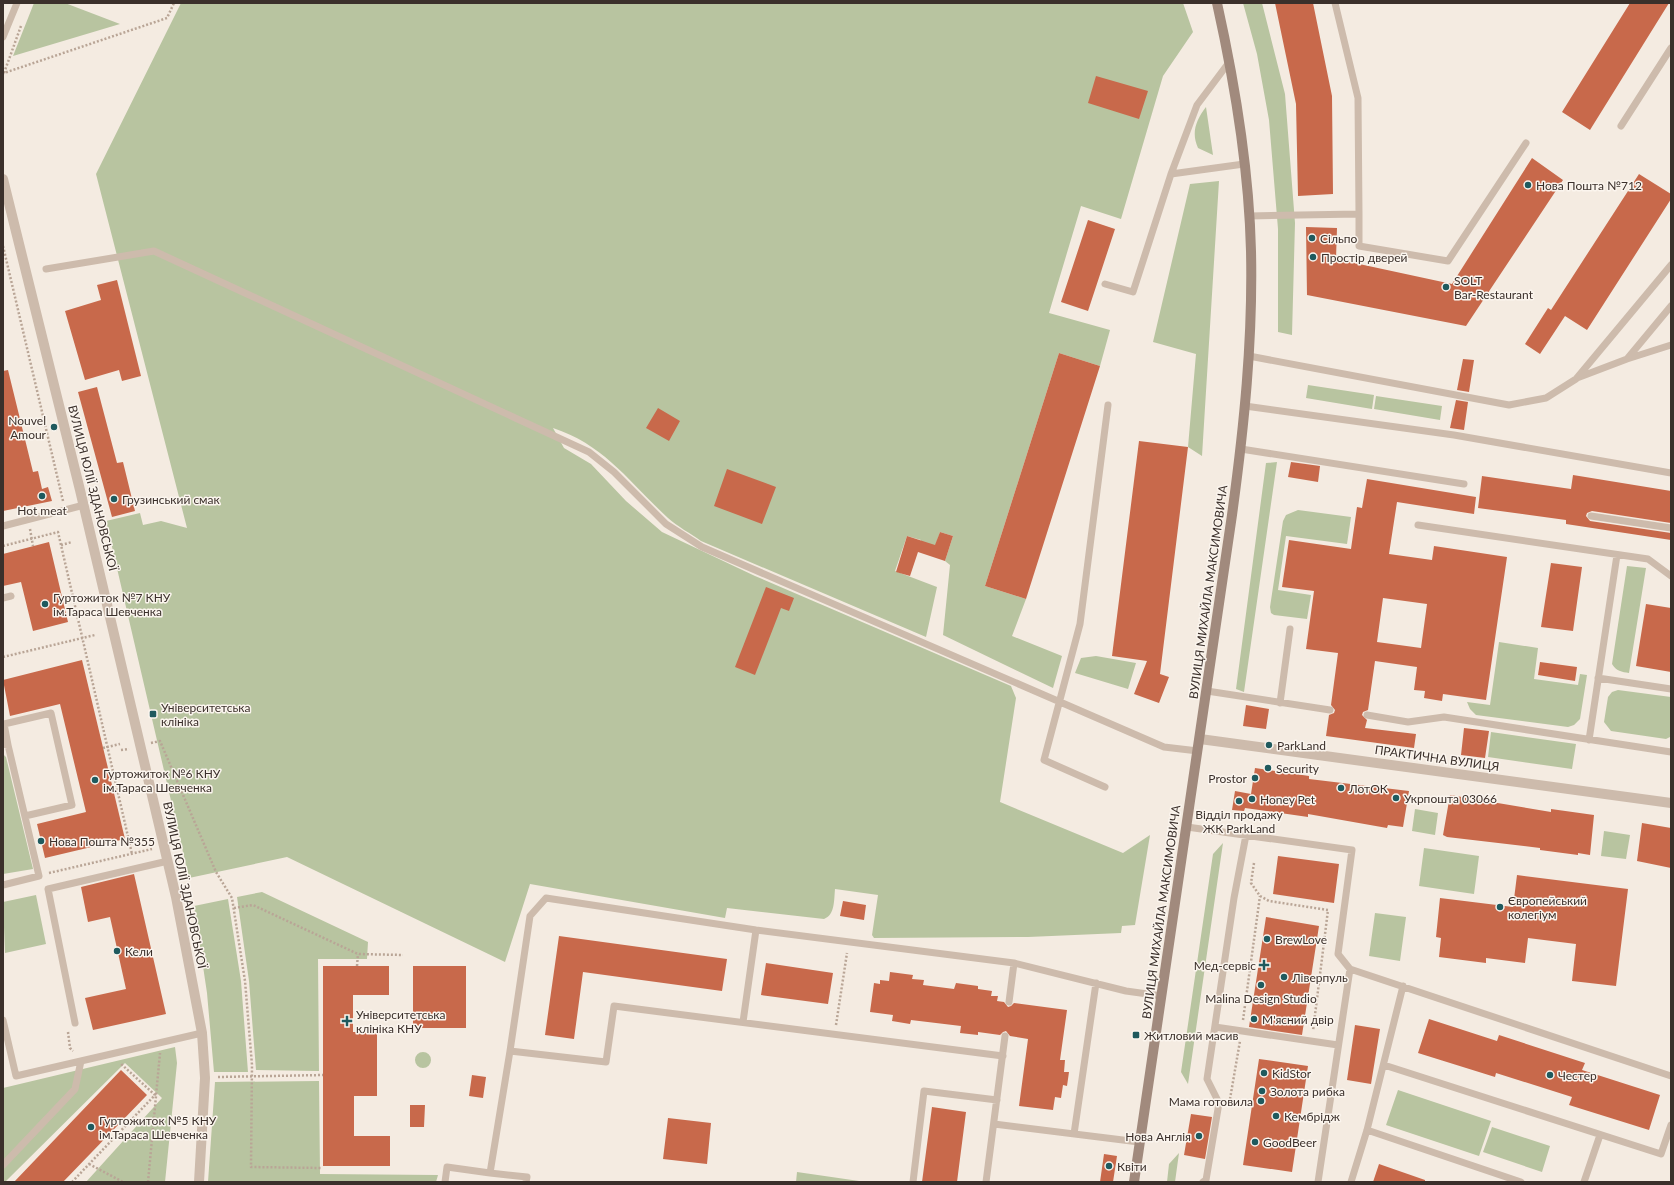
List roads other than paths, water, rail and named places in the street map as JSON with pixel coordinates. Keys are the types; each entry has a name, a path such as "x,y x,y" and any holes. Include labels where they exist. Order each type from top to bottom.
{"main road":[{"name":"ВУЛИЦЯ МИХАЙЛА МАКСИМОВИЧА","path":"1134,1182 1207,692 1241,449 1249,356 1251,250 1244,164 1230,61 1216,3"}],"street":[{"name":"ВУЛИЦЯ ЮЛІЇ ЗДАНОВСЬКОЇ","path":"3,179 84,505 165,846 202,1033 204,1078 199,1182"},
{"name":"ПРАКТИЧНА ВУЛИЦЯ","path":"1200,739 1671,803"}],"lane":[{"path":"3,37 17,3"},
{"path":"1335,3 1358,98 1359,246 1448,261 1526,143"},
{"path":"1621,126 1671,48"},
{"path":"1105,284 1133,292 1171,174 1197,104 1230,61"},
{"path":"1171,174 1244,164"},
{"path":"1248,216 1359,214"},
{"path":"46,269 154,251 589,452 614,472 666,524 702,547 1164,746 1198,751"},
{"path":"1576,379 1671,265"},
{"path":"1627,359 1671,306"},
{"path":"1249,356 1509,405 1546,398 1576,379 1627,359 1671,345"},
{"path":"1105,787 1044,760 1080,624 1108,405"},
{"path":"1245,406 1454,435 1671,473"},
{"path":"1241,449 1464,484"},
{"path":"3,526 84,505"},
{"path":"1591,516 1671,528"},
{"path":"1418,525 1648,560 1671,576"},
{"path":"1589,740 1617,555"},
{"path":"3,598 11,596"},
{"path":"1280,702 1290,629"},
{"path":"1598,678 1671,689"},
{"path":"1207,692 1330,710"},
{"path":"3,885 39,876 6,744 4,724 51,713 72,805 25,816"},
{"path":"1367,716 1408,722 1444,717 1671,752"},
{"path":"1187,827 1352,850 1338,954 1350,969 1671,1076"},
{"path":"1207,1181 1219,1103 1207,1078 1234,898 1246,836"},
{"path":"74,1023 48,889 168,861"},
{"path":"490,1172 530,916 546,898 756,930 1014,963 1126,991 1162,996"},
{"path":"743,1022 756,930"},
{"path":"1009,1002 1014,963"},
{"path":"1318,1182 1350,969"},
{"path":"1074,1134 1096,983"},
{"path":"1351,1182 1384,1066 1403,986"},
{"path":"510,1051 606,1062 614,1006 1003,1056"},
{"path":"3,1020 16,1076 202,1033"},
{"path":"1215,1026 1338,1045"},
{"path":"986,1182 1005,1036"},
{"path":"3,1165 75,1089 81,1061"},
{"path":"1384,1066 1661,1154 1671,1125"},
{"path":"913,1182 924,1091 997,1100"},
{"path":"994,1124 1140,1142"},
{"path":"1367,1130 1521,1182"},
{"path":"1584,1182 1600,1135"},
{"path":"445,1182 447,1167 527,1177 526,1182"}],"place":[{"name":"Нова Пошта №712","path":"1528,185"},
{"name":"Сільпо","path":"1312,238"},
{"name":"Простір дверей","path":"1313,257"},
{"name":"SOLT Bar-Restaurant","path":"1446,287"},
{"name":"Nouvel Amour","path":"54,427"},
{"name":"Hot meat","path":"42,496"},
{"name":"Грузинський смак","path":"114,499"},
{"name":"Гуртожиток №7 КНУ ім.Тараса Шевченка","path":"45,604"},
{"name":"Університетська клініка","path":"153,714"},
{"name":"ParkLand","path":"1269,745"},
{"name":"Security","path":"1268,768"},
{"name":"Prostor","path":"1255,778"},
{"name":"Гуртожиток №6 КНУ ім.Тараса Шевченка","path":"95,780"},
{"name":"ЛотОК","path":"1341,788"},
{"name":"Укрпошта 03066","path":"1396,798"},
{"name":"Honey Pet","path":"1252,799"},
{"name":"Відділ продажу ЖК ParkLand","path":"1239,801"},
{"name":"Нова Пошта №355","path":"41,841"},
{"name":"Європейський колегіум","path":"1500,907"},
{"name":"BrewLove","path":"1267,939"},
{"name":"Кели","path":"117,951"},
{"name":"Мед-сервіс","path":"1264,965"},
{"name":"Ліверпуль","path":"1284,977"},
{"name":"Malina Design Studio","path":"1261,985"},
{"name":"М'ясний двір","path":"1254,1019"},
{"name":"Університетська клініка КНУ","path":"347,1021"},
{"name":"Житловий масив","path":"1136,1035"},
{"name":"KidStor","path":"1264,1073"},
{"name":"Честер","path":"1550,1075"},
{"name":"Золота рибка","path":"1262,1091"},
{"name":"Мама готовила","path":"1261,1101"},
{"name":"Кембрідж","path":"1276,1116"},
{"name":"Гуртожиток №5 КНУ ім.Тараса Шевченка","path":"91,1127"},
{"name":"Нова Англія","path":"1199,1136"},
{"name":"GoodBeer","path":"1255,1142"},
{"name":"Квіти","path":"1109,1166"}]}
